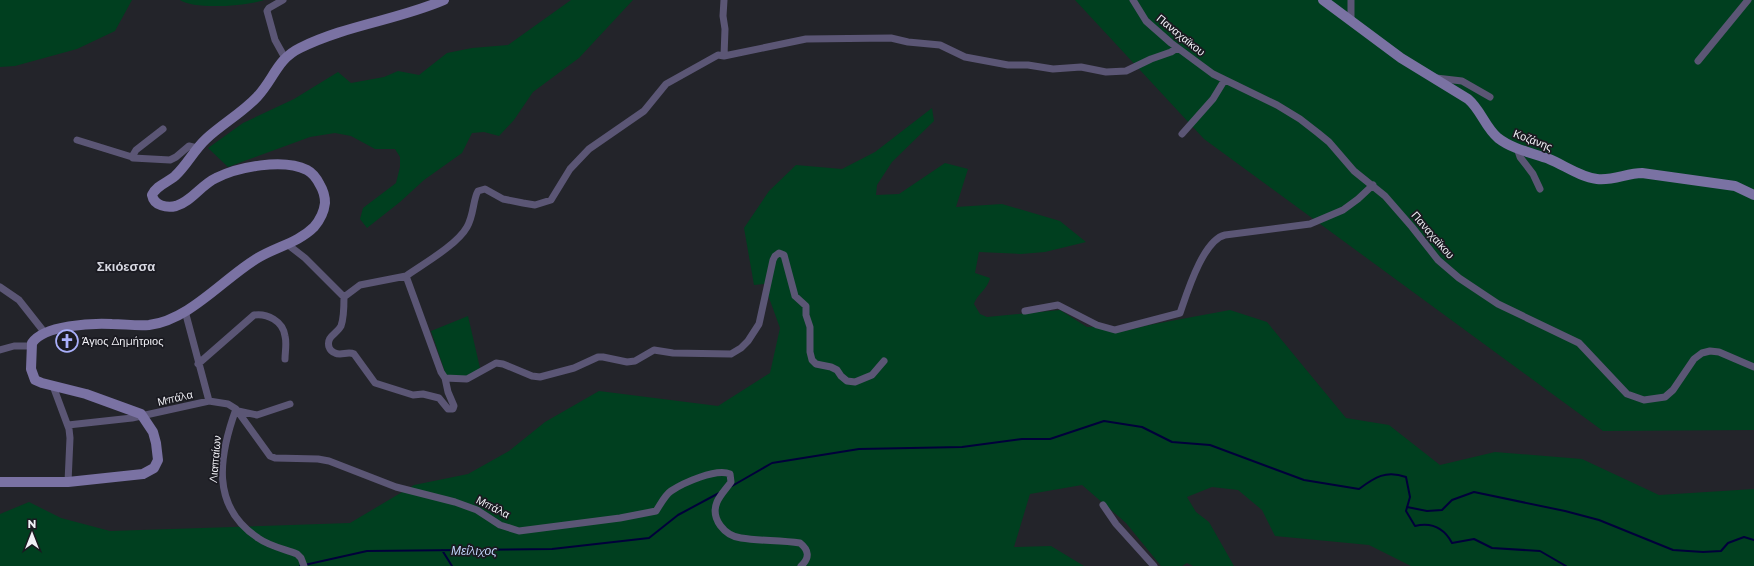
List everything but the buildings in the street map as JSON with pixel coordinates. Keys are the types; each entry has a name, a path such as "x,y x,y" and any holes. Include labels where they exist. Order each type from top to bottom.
{"street":[{"path":"283,0 269,8 267,11 276,40 284,58"},
{"path":"0,482 68,482 143,474 154,468 158,460 156,443 153,432 143,416 86,394 38,382 33,378 31,369 32,346 36,339 62,328 83,325 148,325 168,320 185,311 252,261 302,236 314,226 323,212 325,201 322,189 312,173 306,169 277,165 255,166 214,179 182,204 170,207 156,203 152,195 154,190 174,177 197,148 222,124 259,96 284,58 299,48 316,41 444,0"},
{"path":"724,0 724,56"},
{"name":"Παναχαϊκου","path":"1132,0 1144,19 1177,48 1224,80 1277,105 1300,119 1329,142 1350,167 1373,185 1412,227 1438,260 1459,278 1498,304 1579,342 1627,394 1644,400 1665,397 1673,390 1694,359 1702,353 1710,351 1719,352 1754,367"},
{"name":"Κοζάνης","path":"1323,0 1401,58 1436,78 1468,99 1494,134 1507,144 1549,159 1588,177 1597,179 1612,179 1642,173 1735,186 1754,195"},
{"path":"1351,0 1351,21"},
{"path":"1698,61 1748,0"},
{"path":"406,276 440,372 445,378 448,392 454,407 451,410 439,398 423,394 413,395 376,384 354,354 350,352 339,354 330,350 328,342 341,324 344,297 360,284 406,276 442,251 464,232 472,216 478,191 485,189 503,199 535,205 551,200 567,173 583,155 596,144 626,125 644,111 664,86 713,57 806,39 891,38 908,42 940,45 965,57 1008,65 1028,65 1053,69 1081,67 1106,72 1126,71 1177,48"},
{"path":"1436,78 1462,81 1490,97"},
{"path":"1182,134 1214,99 1224,80"},
{"path":"132,157 136,150 163,129"},
{"path":"77,140 135,159 170,160 189,146 197,148"},
{"path":"1517,148 1522,160 1534,174 1540,189"},
{"path":"1025,311 1058,305 1097,326 1115,330 1180,313 1194,272 1217,238 1225,235 1310,224 1344,210 1373,185"},
{"path":"287,244 306,258 344,297"},
{"path":"445,378 467,379 496,363 503,364 532,376 540,377 574,368 598,357 627,362 635,361 654,350 680,353 731,354 748,341 759,324 773,260 779,253 784,255 795,296 806,306 806,315 810,327 810,352 812,360 816,364 831,367 837,370 847,381 855,382 872,375 884,361"},
{"path":"0,287 19,300 45,334"},
{"path":"185,311 209,401"},
{"path":"198,364 254,315 263,314 275,319 282,329 285,336 285,359"},
{"path":"0,350 14,346 32,346"},
{"path":"53,386 68,425 70,438 68,482"},
{"name":"Μπάλα","path":"68,425 90,424 143,416 209,401 228,404 237,410 270,456 275,458 318,459 329,461 396,487 454,502 477,510 500,525 520,531 620,518 656,511 670,491 703,476 726,472 730,474 731,482 720,496 716,504 715,512 717,521 722,528 730,534 740,538 800,543 806,548 808,553 807,560 801,566"},
{"path":"237,410 257,415 290,404"},
{"name":"Λιαπαίων","path":"237,410 226,438 222,483 226,501 236,518 258,538 297,554 304,564"},
{"path":"1103,505 1116,524 1154,566"}],"green space":[{"path":"0,0 132,0 115,31 77,49 15,66 0,67"},
{"path":"180,0 264,0 246,4 208,6 187,3"},
{"path":"571,0 633,0 579,58 533,92 514,120 499,136 484,132 472,133 462,153 424,180 400,202 367,228 360,219 363,208 396,183 400,167 400,157 395,149 375,149 351,136 335,133 310,137 228,167 208,148 243,123 294,99 338,72 351,83 384,77 398,71 419,75 447,53 472,48 508,45"},
{"path":"1075,0 1754,0 1754,430 1603,431 1204,139"},
{"path":"932,108 934,121 892,162 877,185 876,195 899,194 945,163 968,169 956,207 1002,204 1060,221 1086,242 1045,252 1021,254 979,252 975,273 990,278 987,285 975,300 974,304 980,314 987,317 1060,310 1087,327 1112,327 1125,331 1230,310 1267,322 1346,418 1389,425 1440,465 1495,452 1582,459 1659,495 1754,489 1754,566 1411,566 1369,545 1275,536 1262,510 1238,490 1212,487 1187,497 1196,512 1209,522 1234,566 1193,566 1187,563 1182,566 1161,566 1126,523 1082,485 1030,494 1014,547 1051,546 1084,566 0,566 0,514 29,502 61,518 110,531 350,523 414,485 468,474 509,451 545,422 599,391 718,406 770,373 780,328 764,284 754,285 744,228 769,191 796,165 842,169 875,152"},
{"path":"468,316 480,368 469,377 446,375 431,331"}],"waterway":[{"path":"732,486 772,463 859,449 962,447 1022,439 1050,439 1104,421 1142,427 1172,442 1210,445 1304,480 1359,489 1370,481 1381,476 1392,474 1406,477 1410,497 1406,511 1415,526 1427,525 1437,527 1445,533 1452,543 1474,539 1492,548 1540,551 1566,566"},
{"path":"1407,507 1427,511 1442,510 1452,500 1474,492 1565,511 1599,520 1673,550 1703,552 1721,551 1728,543 1744,537 1754,540"},
{"name":"Μείλιχος","path":"300,566 367,551 552,549 649,538 678,515 719,493"},
{"path":"442,550 452,566"}],"place":[{"name":"Άγιος Δημήτριος","path":"67,341"}],"district":[{"name":"Σκιόεσσα","path":"126,266"}]}
